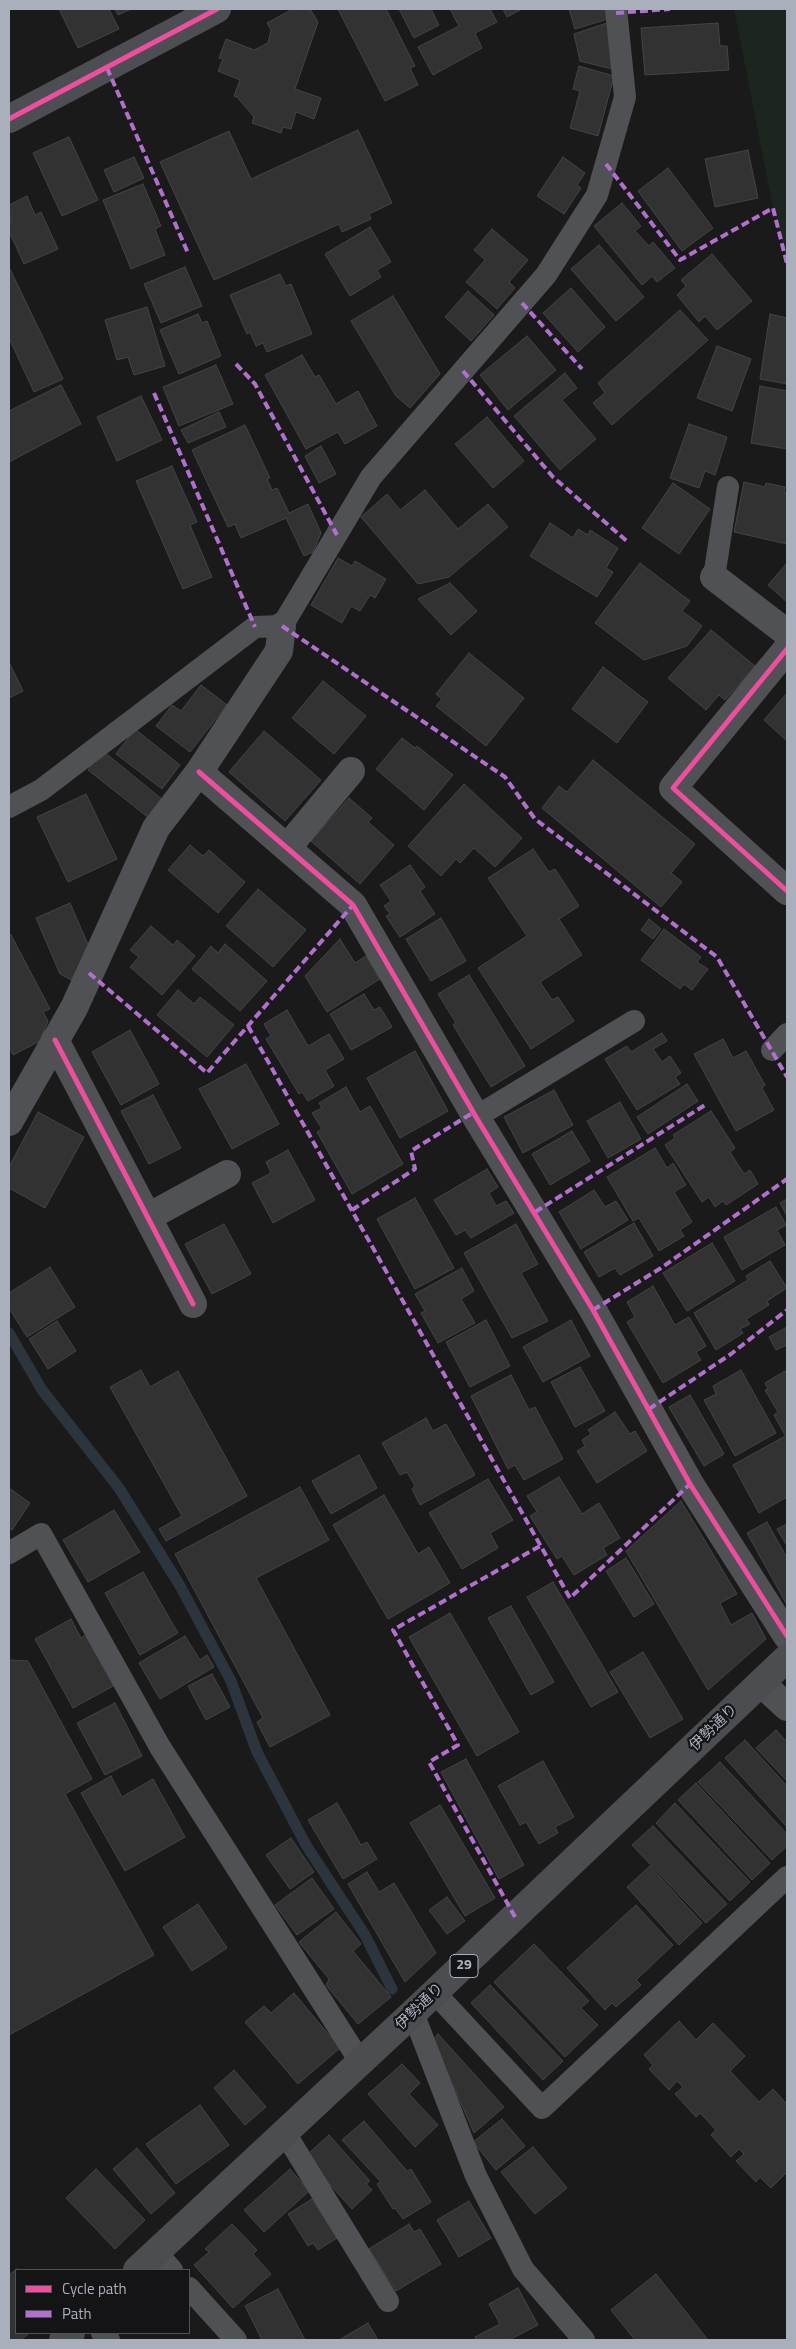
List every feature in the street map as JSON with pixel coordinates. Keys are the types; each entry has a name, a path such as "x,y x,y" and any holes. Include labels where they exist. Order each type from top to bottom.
{"main road":[{"name":"伊勢通り","path":"155,2264 285,2133 413,2014 787,1658"}],"street":[{"path":"9,119 201,12"},
{"path":"714,577 787,633"},
{"path":"9,1122 74,1008 156,828 199,772 279,651 282,626"},
{"path":"787,650 673,788 787,891"},
{"path":"286,848 351,771"},
{"path":"199,772 353,905 476,1117 593,1310 690,1484 787,1636"},
{"path":"55,1040 193,1304"},
{"path":"148,1217 227,1174"},
{"path":"761,1683 787,1707"}],"lane":[{"path":"9,807 41,790 255,627 282,626 371,477 546,275 597,195 625,97 616,9"},
{"path":"714,577 728,487"},
{"path":"476,1117 634,1021"},
{"path":"9,1554 41,1534 160,1747 361,2062"},
{"path":"435,1993 542,2108 787,1877"},
{"path":"413,2014 476,2176 523,2269 584,2340"},
{"path":"285,2133 388,2301"},
{"path":"190,2289 236,2340"}],"shaded area":[{"path":"734,9 787,9 787,264 773,208"}],"building":[{"path":"59,9 109,9 119,29 78,48"},
{"path":"115,9 131,9 118,15"},
{"path":"293,9 310,9 318,22 295,89 321,98 314,119 296,112 291,129 283,127 281,133 252,123 254,117 234,96 240,80 218,71 223,59 219,58 226,39 254,50 268,43 271,30 267,23"},
{"path":"338,9 386,9 415,66 410,68 418,85 385,101"},
{"path":"399,9 431,9 439,25 414,38"},
{"path":"450,9 490,9 497,22 475,33 482,48 433,75 418,47 459,26"},
{"path":"503,9 522,9 507,17"},
{"path":"569,9 605,9 608,19 575,29"},
{"path":"607,23 612,69 580,61 574,34"},
{"path":"718,23 720,46 727,46 729,70 645,75 641,28"},
{"path":"579,66 614,76 598,136 570,128 580,91 573,89"},
{"path":"358,130 392,203 369,214 371,219 342,232 339,224 214,280 160,162 229,131 251,179"},
{"path":"69,137 98,200 62,216 33,153"},
{"path":"748,150 758,198 715,207 705,159"},
{"path":"134,157 144,178 114,192 104,170"},
{"path":"563,157 585,173 577,185 581,188 564,214 537,196"},
{"path":"668,168 713,228 682,251 638,191"},
{"path":"143,184 161,226 155,229 165,255 131,269 103,200"},
{"path":"27,196 35,215 41,212 58,249 24,264 9,231 9,223 11,222 9,205"},
{"path":"622,203 641,226 635,231 649,246 653,242 675,268 657,282 652,276 642,285 594,226"},
{"path":"370,227 391,262 377,270 381,277 350,296 325,254"},
{"path":"492,229 528,260 509,282 515,288 497,309 466,282 485,260 474,250"},
{"path":"599,245 644,297 616,321 571,269"},
{"path":"712,254 752,301 717,330 705,316 699,322 677,295 686,286 681,280"},
{"path":"9,267 63,379 34,392 9,338"},
{"path":"185,267 202,306 161,323 144,284"},
{"path":"280,274 286,286 291,284 312,334 267,352 263,343 256,346 250,332 247,334 230,295"},
{"path":"571,288 605,327 578,352 543,313"},
{"path":"468,291 494,315 471,341 445,317"},
{"path":"393,296 440,374 410,408 396,396 351,321"},
{"path":"147,307 165,366 134,375 128,357 117,360 105,320"},
{"path":"680,310 708,340 612,425 593,403 605,393 598,383"},
{"path":"198,314 202,323 207,321 221,356 179,374 160,330"},
{"path":"770,314 787,318 787,384 760,379"},
{"path":"527,336 556,370 508,410 480,375"},
{"path":"717,346 751,359 732,411 697,398"},
{"path":"302,355 315,377 319,375 336,404 358,391 377,426 345,444 338,432 306,449 265,375"},
{"path":"216,365 233,404 179,426 163,387"},
{"path":"565,373 577,388 562,400 596,439 560,470 514,416"},
{"path":"61,385 81,424 9,462 9,411"},
{"path":"760,386 787,391 787,449 751,443"},
{"path":"141,396 162,440 117,461 97,417"},
{"path":"219,412 226,427 188,443 181,430"},
{"path":"487,417 524,461 493,488 455,444"},
{"path":"689,424 727,437 715,475 705,471 699,488 670,478"},
{"path":"245,425 270,478 267,479 272,490 277,488 289,513 308,504 321,533 313,552 304,556 286,518 241,538 235,524 228,527 192,450"},
{"path":"321,446 336,474 319,483 305,456"},
{"path":"172,466 197,522 190,525 212,577 183,589 136,481"},
{"path":"744,482 765,487 766,483 785,487 784,493 787,493 787,544 734,532"},
{"path":"673,483 710,509 679,554 642,528"},
{"path":"425,490 458,529 488,504 508,527 449,577 418,584 361,517 387,494 400,510"},
{"path":"550,523 573,538 578,529 588,535 590,530 618,548 606,568 613,572 597,597 530,556"},
{"path":"338,558 352,566 355,561 386,579 375,598 370,595 360,611 351,606 342,623 311,605"},
{"path":"640,563 690,601 682,611 702,626 687,646 644,660 595,623"},
{"path":"787,563 787,602 768,585"},
{"path":"450,583 477,611 451,635 418,599"},
{"path":"711,630 755,666 725,700 719,695 706,710 668,678"},
{"path":"469,653 524,698 486,746 436,706 442,699 436,694"},
{"path":"9,662 23,691 9,698"},
{"path":"603,667 648,702 617,743 572,709"},
{"path":"323,681 366,716 334,754 292,718"},
{"path":"201,685 227,705 190,752 156,726 172,705 181,711"},
{"path":"787,693 787,741 764,720"},
{"path":"135,729 180,765 162,789 116,754"},
{"path":"264,731 321,780 285,821 229,772"},
{"path":"402,738 415,748 417,746 453,775 424,810 376,769"},
{"path":"103,751 163,800 149,818 88,770"},
{"path":"593,760 695,844 671,873 682,882 661,907 542,808 559,786 567,792"},
{"path":"464,784 522,838 495,867 474,848 460,863 456,859 441,876 408,846"},
{"path":"86,794 117,859 68,882 37,817"},
{"path":"349,798 372,818 368,822 394,845 360,884 311,841"},
{"path":"190,845 203,856 209,850 245,882 218,913 168,870"},
{"path":"533,849 549,872 555,869 579,906 559,919 582,955 540,982 552,1000 558,997 574,1021 531,1049 478,968 527,936 488,878"},
{"path":"410,865 425,887 420,891 435,914 400,937 386,916 390,914 384,906 391,901 380,885"},
{"path":"258,889 306,930 273,967 226,926"},
{"path":"70,903 89,947 71,980 60,974 36,918"},
{"path":"441,918 466,961 431,981 406,939"},
{"path":"649,919 661,929 653,939 641,930"},
{"path":"151,926 173,945 177,940 195,956 162,995 130,967 139,957 130,950"},
{"path":"664,929 701,957 697,962 708,969 692,990 684,984 680,989 641,960"},
{"path":"11,935 50,1009 43,1012 48,1021 40,1041 13,1055 9,1047 9,936"},
{"path":"340,939 355,963 366,956 380,979 327,1012 305,976"},
{"path":"225,944 267,981 240,1011 192,969 211,946 218,953"},
{"path":"469,975 525,1066 491,1087 453,1025 456,1023 438,994"},
{"path":"178,990 194,1004 200,997 234,1025 207,1057 157,1015"},
{"path":"364,994 374,1010 380,1007 392,1027 351,1050 330,1014"},
{"path":"287,1010 308,1046 329,1034 344,1059 325,1070 334,1086 308,1101 302,1092 299,1094 266,1039 271,1036 264,1024"},
{"path":"130,1030 159,1084 121,1105 92,1052"},
{"path":"662,1033 667,1041 653,1049 662,1062 670,1056 681,1073 675,1077 680,1084 637,1110 605,1059 627,1046 631,1052"},
{"path":"723,1039 733,1058 746,1051 765,1085 762,1088 774,1110 736,1131 694,1054"},
{"path":"415,1051 448,1111 400,1138 367,1078"},
{"path":"246,1064 279,1124 232,1149 199,1089"},
{"path":"687,1084 698,1101 648,1134 637,1117"},
{"path":"346,1087 360,1112 370,1106 403,1164 352,1194 317,1132 322,1129 312,1113 322,1108 319,1103"},
{"path":"554,1090 573,1125 523,1153 504,1117"},
{"path":"153,1095 181,1148 149,1164 121,1111"},
{"path":"620,1102 641,1139 608,1158 587,1121"},
{"path":"711,1111 735,1148 730,1152 744,1174 750,1170 758,1184 726,1205 723,1201 715,1207 709,1197 702,1202 665,1145 675,1138 673,1135"},
{"path":"38,1112 84,1137 45,1208 9,1188 9,1167"},
{"path":"572,1131 590,1161 550,1185 532,1154"},
{"path":"655,1148 667,1168 673,1163 686,1185 674,1192 692,1222 680,1230 684,1236 659,1251 639,1218 633,1221 607,1177"},
{"path":"288,1150 315,1200 273,1223 252,1183 271,1173 266,1162"},
{"path":"487,1169 498,1187 489,1193 496,1206 506,1201 514,1213 471,1238 465,1230 456,1235 434,1200"},
{"path":"594,1190 605,1207 616,1201 628,1220 581,1249 559,1212"},
{"path":"415,1198 454,1268 415,1289 377,1219"},
{"path":"787,1199 787,1216 780,1203"},
{"path":"776,1207 786,1225 777,1230 785,1245 742,1270 724,1237"},
{"path":"634,1223 653,1256 620,1275 615,1268 599,1277 584,1252"},
{"path":"224,1224 251,1274 212,1294 185,1244"},
{"path":"516,1224 538,1264 521,1273 548,1321 512,1338 464,1253"},
{"path":"712,1243 735,1281 687,1311 663,1273"},
{"path":"770,1261 787,1288 767,1301 769,1305 746,1319 750,1324 740,1329 743,1333 716,1350 694,1313 748,1280 746,1276"},
{"path":"50,1267 75,1307 27,1337 9,1308 9,1293"},
{"path":"462,1268 474,1291 461,1299 475,1323 438,1343 421,1313 425,1311 415,1294"},
{"path":"653,1286 675,1325 689,1317 706,1346 696,1352 701,1360 663,1383 627,1322 635,1317 627,1302"},
{"path":"486,1320 510,1366 470,1387 446,1342"},
{"path":"571,1320 590,1356 543,1382 523,1347"},
{"path":"57,1321 76,1351 48,1369 29,1339"},
{"path":"787,1327 787,1345 776,1350 769,1337"},
{"path":"580,1367 605,1411 575,1427 551,1382"},
{"path":"141,1370 150,1387 178,1371 247,1496 166,1541 159,1529 182,1516 110,1387"},
{"path":"741,1370 776,1433 735,1456 704,1400 716,1394 713,1386"},
{"path":"785,1371 787,1374 787,1434 785,1435 774,1415 778,1412 765,1390 768,1389 765,1383"},
{"path":"511,1375 529,1410 535,1407 563,1459 524,1480 515,1465 508,1469 471,1396"},
{"path":"690,1395 724,1454 704,1466 669,1407"},
{"path":"615,1412 630,1434 635,1431 647,1451 597,1483 577,1451 585,1446 582,1440 591,1434 588,1430"},
{"path":"426,1418 433,1431 446,1424 475,1475 420,1505 412,1489 415,1486 407,1472 400,1475 382,1443"},
{"path":"787,1435 787,1497 759,1513 733,1465"},
{"path":"359,1455 377,1488 331,1514 312,1481"},
{"path":"559,1477 582,1514 599,1503 620,1538 603,1548 607,1555 574,1575 562,1556 557,1559 530,1516 537,1512 527,1496"},
{"path":"488,1479 513,1520 490,1533 498,1548 462,1569 429,1513"},
{"path":"300,1487 329,1540 256,1578 330,1715 270,1747 257,1722 263,1718 175,1554"},
{"path":"9,1488 30,1503 12,1530 9,1528"},
{"path":"384,1495 418,1554 429,1547 450,1583 388,1619 333,1525"},
{"path":"681,1501 737,1594 720,1603 731,1625 752,1613 766,1639 708,1690 626,1551"},
{"path":"114,1510 140,1552 88,1582 63,1540"},
{"path":"767,1522 787,1558 787,1605 747,1533"},
{"path":"787,1524 787,1546 777,1529"},
{"path":"626,1558 654,1604 634,1617 606,1571"},
{"path":"143,1572 178,1633 140,1655 105,1593"},
{"path":"553,1582 618,1692 591,1707 527,1597"},
{"path":"511,1606 554,1682 531,1695 488,1618"},
{"path":"450,1613 519,1732 477,1756 409,1637"},
{"path":"71,1619 81,1638 86,1635 115,1685 73,1708 35,1639"},
{"path":"185,1636 200,1660 207,1655 214,1667 160,1699 139,1663"},
{"path":"643,1652 683,1719 650,1738 610,1672"},
{"path":"9,1660 28,1661 92,1779 65,1794 154,1955 9,2035"},
{"path":"212,1674 230,1707 206,1720 188,1686"},
{"path":"115,1703 142,1756 105,1775 77,1723"},
{"path":"776,1730 787,1742 787,1781 756,1748"},
{"path":"745,1740 787,1786 787,1827 725,1758"},
{"path":"466,1759 524,1865 499,1879 441,1772"},
{"path":"543,1761 574,1817 555,1827 558,1833 539,1844 526,1822 520,1825 498,1786"},
{"path":"720,1762 787,1834 787,1846 772,1860 698,1782"},
{"path":"111,1776 122,1797 153,1779 185,1837 125,1871 81,1793"},
{"path":"696,1783 770,1863 752,1880 678,1800"},
{"path":"337,1803 361,1845 367,1842 377,1859 343,1879 308,1820"},
{"path":"675,1803 750,1882 730,1901 656,1823"},
{"path":"440,1805 495,1898 465,1916 410,1823"},
{"path":"653,1826 727,1904 706,1923 632,1845"},
{"path":"291,1838 314,1872 290,1889 266,1855"},
{"path":"650,1866 702,1923 679,1945 627,1887"},
{"path":"367,1872 379,1892 394,1883 436,1953 405,1982 348,1884"},
{"path":"312,1878 334,1909 297,1935 275,1905"},
{"path":"447,1897 465,1921 447,1934 429,1910"},
{"path":"198,1904 227,1948 192,1971 163,1927"},
{"path":"636,1905 673,1945 636,1980 641,1985 616,2007 612,2003 605,2010 567,1968"},
{"path":"336,1912 361,1944 353,1951 391,1997 358,2024 326,1985 329,1979 299,1942"},
{"path":"534,1944 589,2001 581,2008 598,2025 565,2057 494,1982"},
{"path":"490,1985 563,2061 543,2080 471,2003"},
{"path":"294,1993 340,2048 298,2084 245,2022 264,2006 271,2013"},
{"path":"679,2021 696,2040 713,2023 745,2056 730,2071 759,2102 773,2089 787,2104 787,2172 771,2188 760,2177 756,2182 736,2161 744,2154 739,2149 731,2157 711,2135 716,2130 700,2113 696,2117 675,2094 683,2087 677,2081 669,2090 649,2069 653,2065 644,2055"},
{"path":"438,2034 504,2107 474,2133 433,2040"},
{"path":"402,2064 420,2083 409,2094 438,2125 415,2147 368,2094"},
{"path":"234,2070 266,2107 245,2125 214,2088"},
{"path":"200,2105 229,2145 176,2184 146,2144"},
{"path":"502,2119 525,2146 496,2170 473,2142"},
{"path":"364,2121 407,2171 411,2169 431,2202 403,2219 395,2208 393,2209 377,2184 381,2182 342,2140"},
{"path":"329,2135 370,2181 366,2184 372,2190 352,2209 312,2165 309,2153"},
{"path":"533,2147 567,2188 535,2214 501,2172"},
{"path":"137,2148 175,2193 151,2214 113,2169"},
{"path":"96,2169 145,2220 115,2249 66,2198"},
{"path":"290,2169 309,2191 264,2232 244,2210"},
{"path":"312,2199 337,2238 318,2250 313,2243 308,2246 288,2214"},
{"path":"469,2201 491,2238 459,2257 437,2220"},
{"path":"232,2224 257,2250 253,2254 271,2274 233,2308 194,2265 209,2252 205,2249"},
{"path":"409,2224 414,2232 420,2229 441,2264 396,2291 369,2249"},
{"path":"15,2270 15,2334 28,2334 21,2340 11,2340 9,2338 9,2275"},
{"path":"656,2274 708,2340 635,2340 611,2310"},
{"path":"518,2288 538,2325 509,2340 476,2340 475,2337 500,2324 489,2304"},
{"path":"278,2289 305,2340 262,2340 245,2306"},
{"path":"368,2323 378,2340 339,2340"}],"waterway":[{"path":"9,1333 42,1390 119,1488 179,1584 231,1681 257,1752 306,1845 365,1935 392,1989"}],"marked path":[{"path":"616,13 670,9"},
{"path":"107,68 188,253"},
{"path":"606,164 680,260 773,208 787,264"},
{"path":"522,303 582,369"},
{"path":"236,364 255,384 337,535"},
{"path":"463,371 553,477 629,543"},
{"path":"154,393 255,627"},
{"path":"282,626 505,777 535,819 717,957 787,1077"},
{"path":"89,973 207,1073 353,905"},
{"path":"248,1026 570,1598 690,1484"},
{"path":"535,1212 705,1105"},
{"path":"352,1210 415,1169 411,1151 474,1112"},
{"path":"593,1310 661,1268 787,1179"},
{"path":"649,1409 731,1354 787,1310"},
{"path":"515,1917 429,1762 458,1745 393,1630 540,1546"}],"cycle path":[{"path":"9,119 217,9"},
{"path":"787,649 673,788 787,891"},
{"path":"199,772 353,905 476,1117 593,1310 690,1484 787,1636"},
{"path":"55,1040 193,1304"}]}
